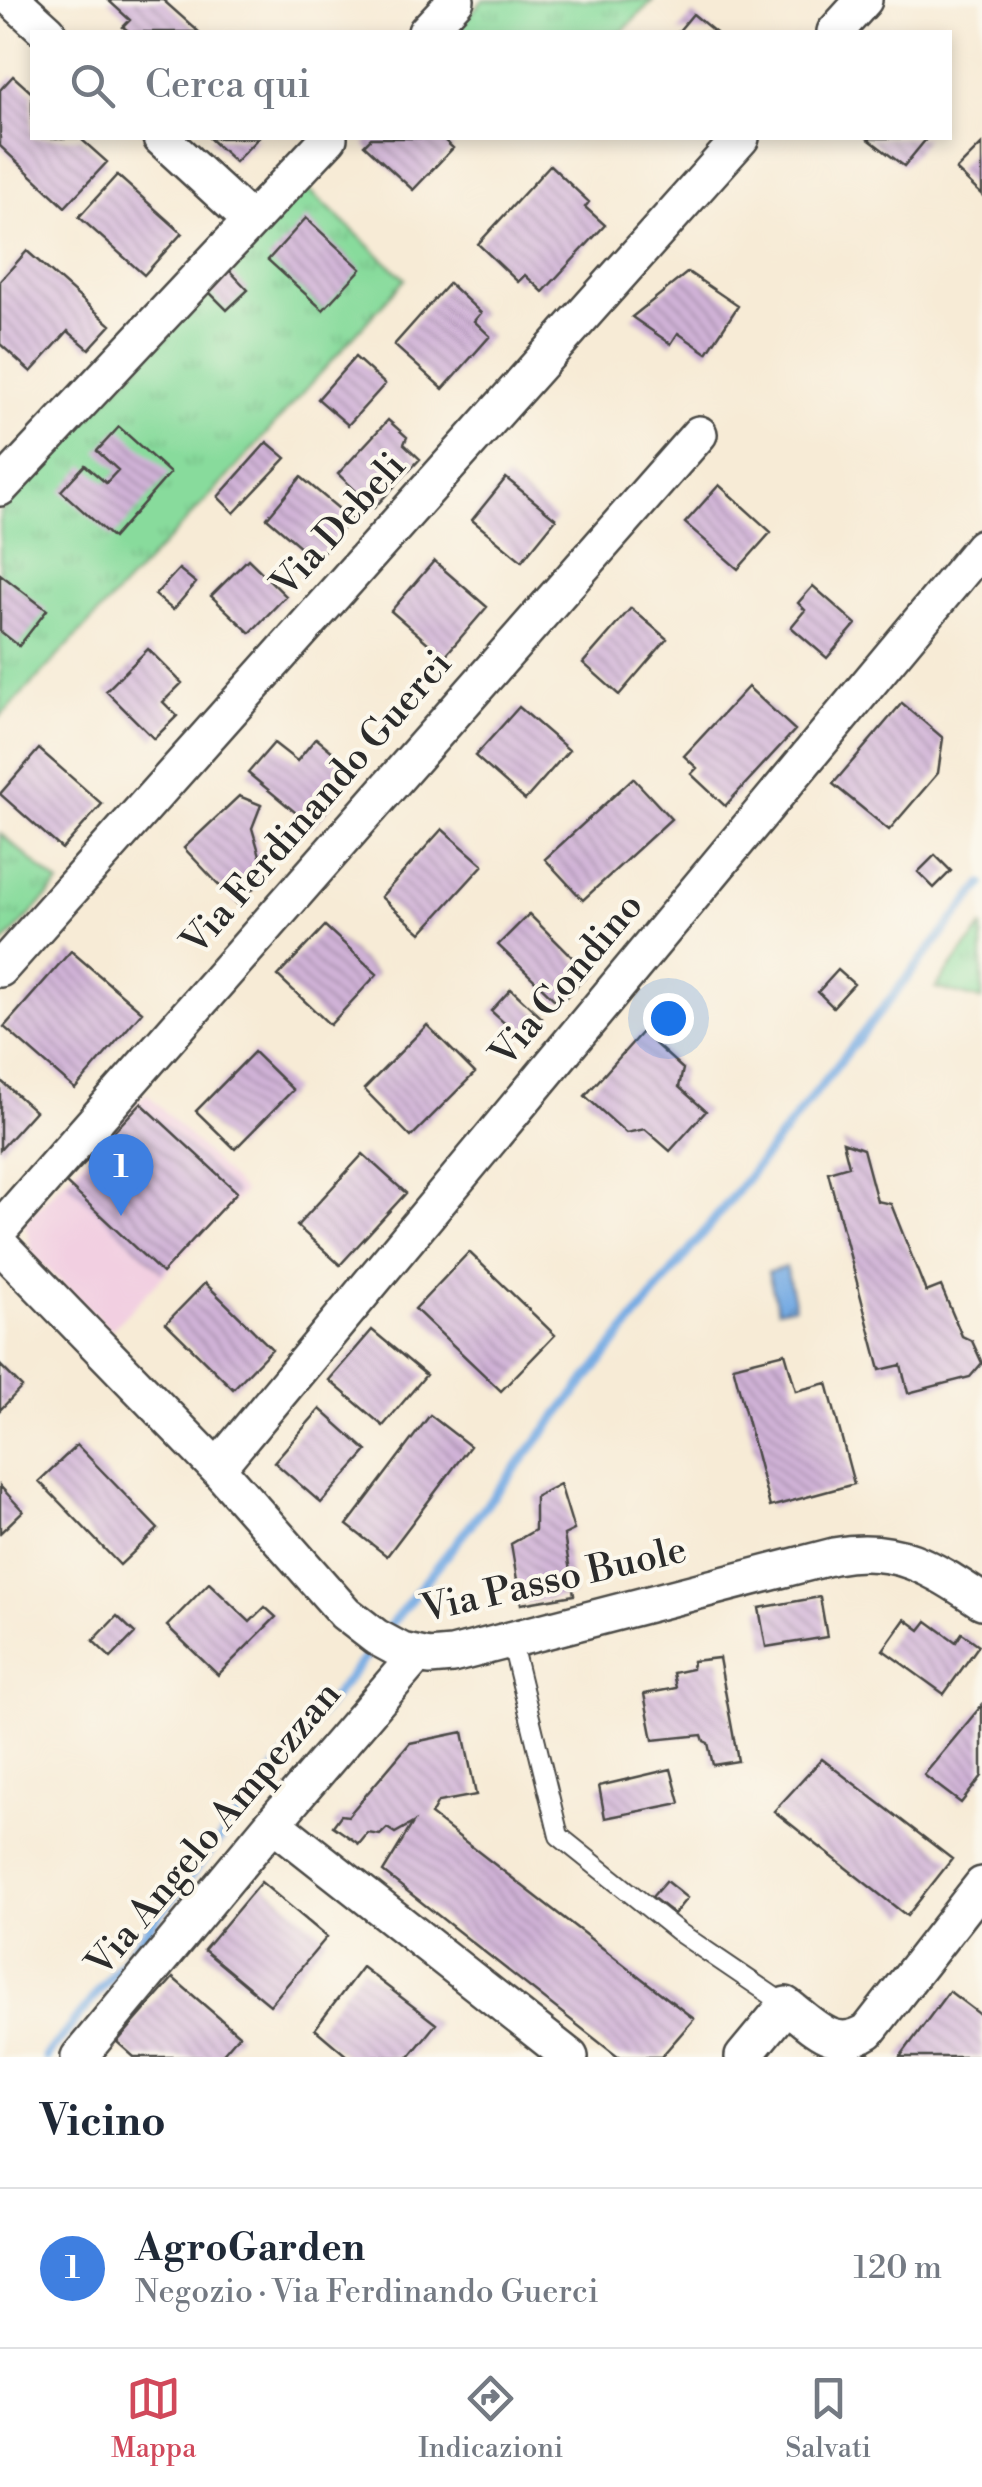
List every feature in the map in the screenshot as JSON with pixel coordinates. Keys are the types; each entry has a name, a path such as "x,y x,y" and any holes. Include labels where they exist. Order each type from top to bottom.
{"street":[{"path":"13,0 46,30"},
{"path":"837,30 864,0"},
{"path":"163,140 251,221"},
{"path":"2,480 327,140"},
{"name":"Via Debeli","path":"0,968 740,140"},
{"name":"Via Ferdinando Guerci","path":"0,1243 698,434"},
{"name":"Via Condino","path":"217,1468 982,547"},
{"name":"Via Passo Buole","path":"0,1243 217,1468 335,1602 376,1637 409,1654 444,1656 861,1552 905,1557 954,1582 982,1602"},
{"name":"Via Angelo Ampezzan","path":"79,2057 409,1654"},
{"path":"272,1823 570,2057"},
{"path":"743,2057 786,2005 827,2036 850,2040 860,2036 876,2022 982,1884"}],"lane":[{"path":"511,1640 558,1836 680,1934 786,2005"}],"shaded area":[{"path":"146,1093 244,1192 111,1330 32,1254 25,1222"}],"green space":[{"path":"483,0 653,0 624,30 455,30"},
{"path":"306,187 405,279 222,483 0,717 0,512"},
{"path":"0,833 59,884 0,947"},
{"path":"982,927 982,1000 935,988"}],"water":[{"path":"786,1267 795,1306 778,1310 768,1272"}],"building":[{"path":"108,0 163,0 197,30 127,30 123,27 130,20"},
{"path":"693,14 713,30 680,30"},
{"path":"13,76 30,91 30,140 82,140 107,162 65,207 0,146 0,90"},
{"path":"211,140 256,140 235,162"},
{"path":"369,140 444,140 453,148 413,190 364,145"},
{"path":"870,140 925,140 904,166"},
{"path":"982,144 982,195 956,170"},
{"path":"550,165 589,202 585,207 605,225 543,292 525,275 518,282 478,244"},
{"path":"117,175 182,233 144,275 79,217"},
{"path":"306,218 361,269 323,310 268,260"},
{"path":"27,251 111,325 89,349 68,331 31,372 0,344 0,281"},
{"path":"228,269 248,290 227,310 207,290"},
{"path":"688,272 738,306 707,353 678,333 671,344 632,317"},
{"path":"449,283 481,313 474,321 490,336 443,389 394,345"},
{"path":"355,357 385,384 348,425 318,399"},
{"path":"388,420 407,437 404,444 420,459 374,508 338,474"},
{"path":"119,427 170,473 113,538 61,491 85,465 106,483 118,470 97,451"},
{"path":"267,442 286,458 234,513 218,497"},
{"path":"301,477 351,519 316,560 267,518"},
{"path":"506,478 556,519 522,561 472,520"},
{"path":"719,485 771,532 738,569 685,523"},
{"path":"248,559 286,596 250,633 211,596"},
{"path":"434,561 487,607 444,657 391,611"},
{"path":"179,569 196,583 173,610 155,595"},
{"path":"0,574 47,610 19,646 0,631"},
{"path":"813,586 856,624 827,658 791,627 805,610 798,603"},
{"path":"631,608 667,639 619,695 583,663"},
{"path":"148,649 182,683 163,702 177,716 154,739 106,691"},
{"path":"748,687 795,730 725,806 691,774 697,768 684,756"},
{"path":"902,703 943,738 938,773 889,830 833,784"},
{"path":"519,707 569,750 525,800 475,756"},
{"path":"316,738 358,773 313,827 248,773 274,743 297,761"},
{"path":"39,749 102,804 62,849 0,794"},
{"path":"633,778 671,819 583,900 545,859"},
{"path":"239,796 261,805 252,828 266,876 237,904 184,848"},
{"path":"442,829 483,865 421,933 381,897"},
{"path":"935,855 951,871 934,888 918,872"},
{"path":"529,914 589,974 559,1004 498,945"},
{"path":"325,926 377,974 330,1025 278,976"},
{"path":"71,951 142,1012 75,1089 4,1027"},
{"path":"838,970 854,984 833,1007 818,992"},
{"path":"511,989 542,1018 522,1039 491,1011"},
{"path":"427,1025 475,1073 411,1137 364,1089"},
{"path":"642,1032 683,1069 679,1087 706,1111 670,1151 645,1129 626,1133 585,1096"},
{"path":"254,1052 293,1090 235,1149 196,1111"},
{"path":"0,1080 35,1111 0,1150"},
{"path":"141,1103 237,1192 162,1273 66,1183"},
{"path":"843,1142 863,1149 877,1201 891,1204 926,1292 941,1286 962,1336 972,1341 982,1363 970,1377 908,1393 901,1365 880,1370 828,1172 849,1166"},
{"path":"363,1154 406,1193 340,1265 297,1226"},
{"path":"469,1252 555,1335 501,1391 415,1309"},
{"path":"205,1283 272,1349 233,1389 166,1323"},
{"path":"372,1330 426,1375 383,1426 329,1380"},
{"path":"785,1353 796,1391 827,1383 854,1484 770,1507 733,1366"},
{"path":"0,1365 22,1387 0,1410"},
{"path":"320,1409 367,1451 321,1503 274,1462"},
{"path":"430,1415 470,1446 387,1556 347,1525"},
{"path":"77,1445 158,1529 120,1565 39,1481"},
{"path":"560,1484 574,1530 564,1535 574,1595 521,1604 511,1544 535,1530 535,1497"},
{"path":"0,1486 23,1511 0,1533"},
{"path":"209,1583 250,1622 265,1607 276,1617 218,1675 167,1626"},
{"path":"820,1597 827,1637 766,1647 759,1608"},
{"path":"117,1616 135,1633 111,1658 93,1641"},
{"path":"905,1619 920,1630 927,1621 956,1642 962,1633 979,1645 944,1694 883,1650"},
{"path":"719,1658 738,1761 713,1765 702,1735 653,1740 644,1694 676,1688 673,1673 692,1669 693,1661"},
{"path":"982,1705 982,1776 961,1803 924,1775"},
{"path":"463,1732 476,1795 438,1802 431,1815 694,2019 661,2057 618,2057 383,1872 413,1823 395,1833 387,1828 380,1835 368,1833 359,1844 333,1826 341,1815 348,1816 410,1743"},
{"path":"822,1759 952,1859 907,1916 774,1811"},
{"path":"671,1769 680,1803 605,1818 599,1786"},
{"path":"666,1881 687,1898 674,1914 652,1897"},
{"path":"261,1882 327,1937 270,2005 204,1950"},
{"path":"362,1967 436,2024 409,2057 348,2057 315,2029"},
{"path":"173,1978 239,2035 220,2057 134,2057 117,2042"},
{"path":"949,1991 982,2016 982,2057 900,2057"}],"waterway":[{"path":"384,1633 982,884"},
{"path":"46,2057 375,1645"}],"place":[{"name":"AgroGarden","path":"121,1216"}]}
